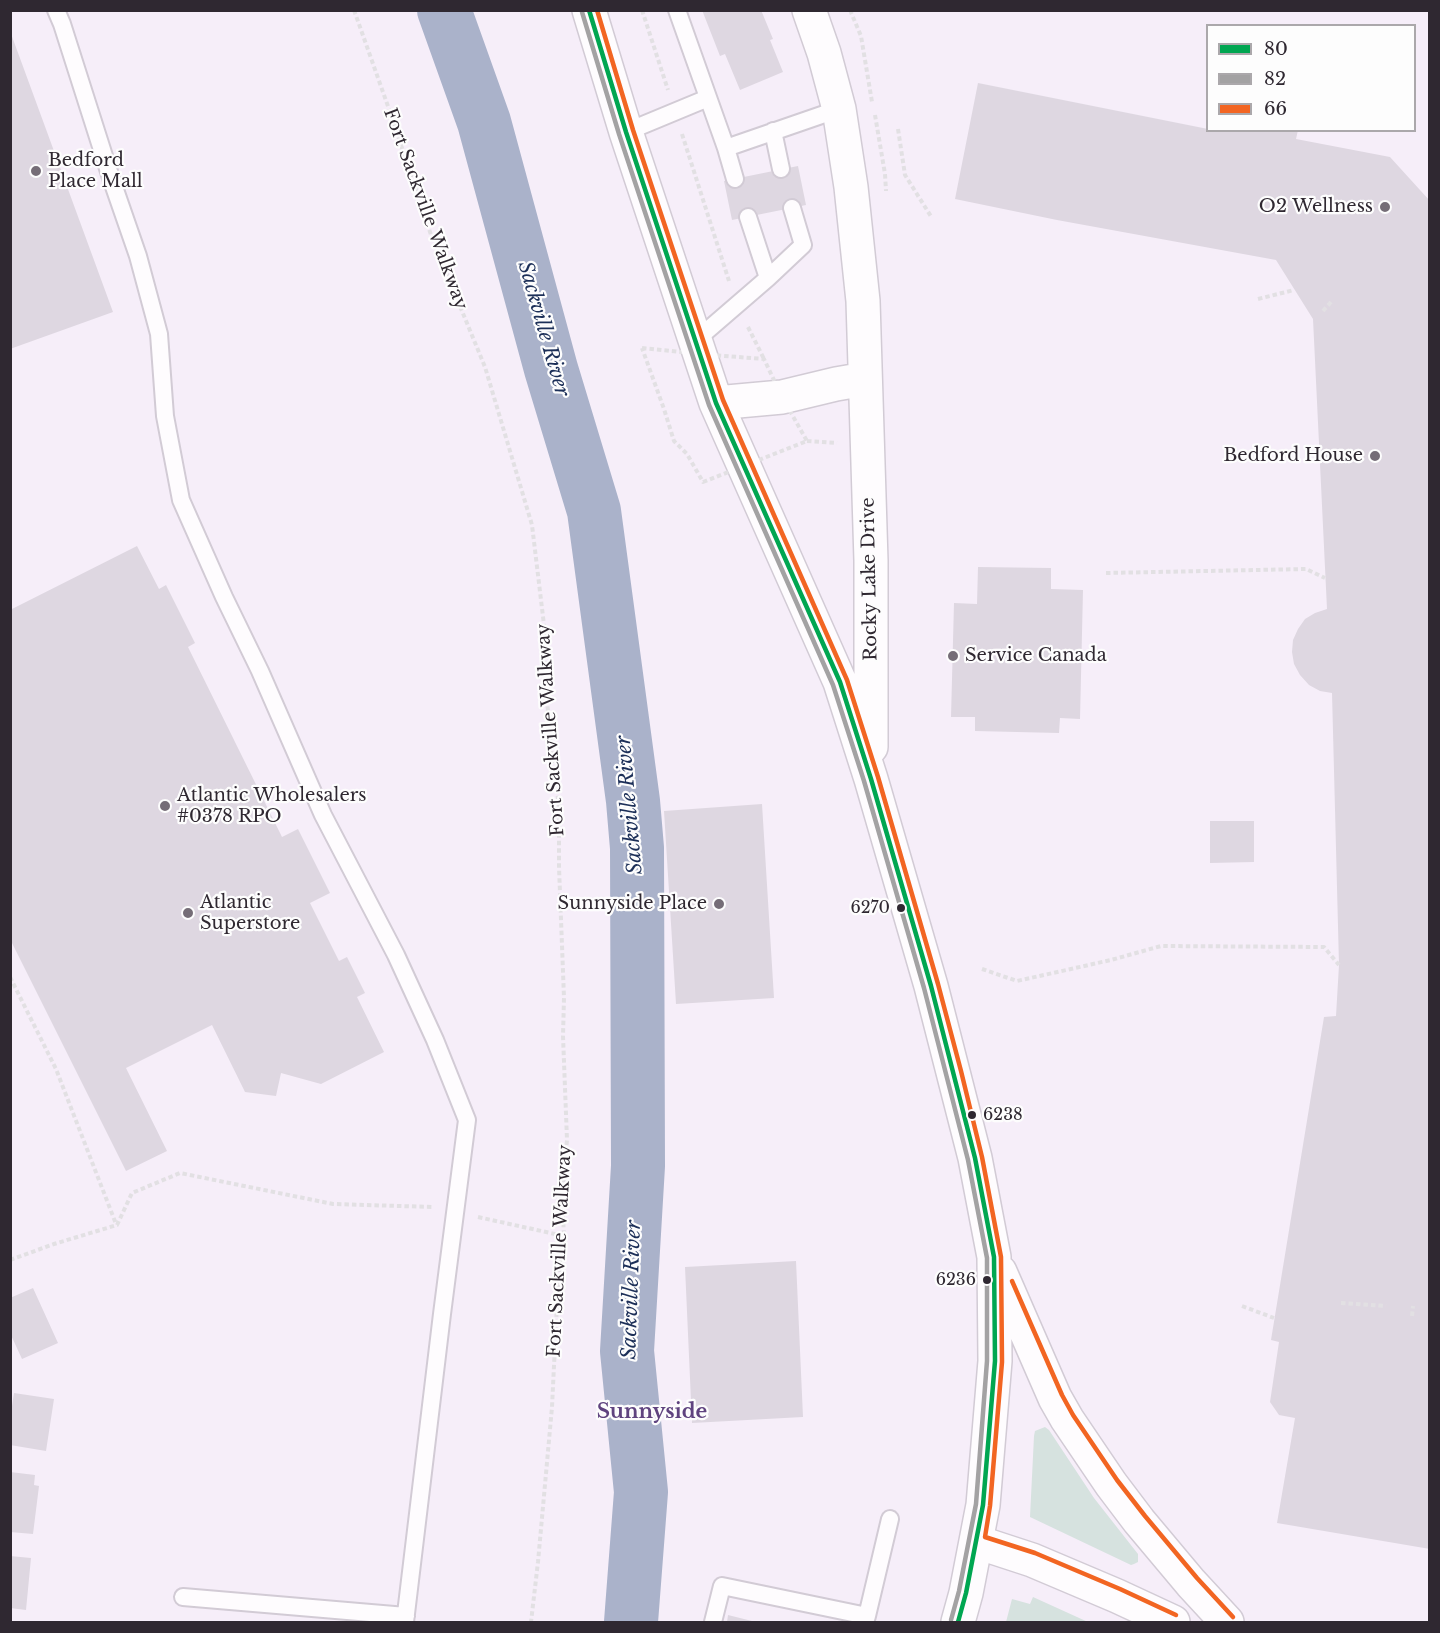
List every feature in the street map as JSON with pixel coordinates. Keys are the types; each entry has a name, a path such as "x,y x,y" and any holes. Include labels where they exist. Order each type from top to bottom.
{"main road":[{"path":"589,10 626,132 716,403 840,682 871,779 942,1026 975,1158 994,1257 996,1361 983,1505 958,1623"},
{"name":"Rocky Lake Drive","path":"809,10 824,53 839,109 851,187 863,301 871,561 871,779"},
{"path":"716,403 782,397 865,379"},
{"path":"994,1257 1055,1398 1067,1419 1138,1521 1227,1623"},
{"path":"977,1542 1032,1560 1117,1596 1173,1623"}],"lane":[{"path":"56,10 138,256 159,334 165,416 182,500 323,815 401,966 435,1040 467,1120 405,1619 183,1597"},
{"path":"677,10 735,179"},
{"path":"626,132 708,98"},
{"path":"726,148 839,109"},
{"path":"773,131 781,169"},
{"path":"695,341 803,245 792,208"},
{"path":"747,217 768,278"},
{"path":"713,1623 722,1586 866,1619 890,1519"}],"path":[{"name":"Fort Sackville Walkway","path":"354,10 432,238 485,367 532,525 544,625 546,689 559,806 564,998 563,1057 567,1140 562,1197 564,1236 558,1282 552,1407 531,1623"},
{"path":"642,10 737,305 764,358"},
{"path":"850,10 861,36"},
{"path":"898,129 905,175 932,218"},
{"path":"1258,299 1294,290"},
{"path":"1323,311 1331,302"},
{"path":"1106,573 1306,570 1325,578"},
{"path":"982,969 1017,981 1161,946 1324,947 1339,965"},
{"path":"10,977 56,1069 117,1225"},
{"path":"10,1260 117,1225 132,1193 180,1173 333,1204 432,1207 564,1236"},
{"path":"1341,1303 1386,1306"},
{"path":"1242,1306 1274,1318"},
{"path":"1412,1316 1413,1306"}],"shaded area":[{"path":"1045,1427 1094,1498 1138,1554 1138,1562 1131,1565 1030,1517 1034,1436 1035,1431"},
{"path":"1033,1597 1088,1622 1006,1622 1012,1599 1030,1604"}],"building":[{"path":"702,10 761,10 783,72 740,90 725,54 720,56"},
{"name":"Bedford Place Mall","path":"10,31 113,312 10,349"},
{"path":"978,83 1206,129 1206,132 1298,132 1296,139 1390,157 1430,201 1430,1549 1277,1523 1295,1418 1279,1415 1270,1402 1279,1342 1271,1340 1324,1017 1336,1016 1339,965 1332,693 1320,691 1309,685 1294,664 1292,652 1293,640 1305,619 1327,609 1313,319 1276,260 955,199"},
{"path":"798,166 806,205 732,220 724,181"},
{"path":"137,546 159,589 166,585 195,643 188,647 282,837 298,829 330,893 310,903 339,961 347,957 365,993 357,997 384,1052 321,1084 281,1073 276,1096 245,1092 212,1025 126,1068 167,1151 126,1171 10,939 10,610"},
{"path":"978,567 1051,568 1051,589 1083,590 1080,719 1060,718 1059,733 975,731 975,717 951,717 954,603 977,604"},
{"name":"Sunnyside Place","path":"762,804 774,998 676,1004 664,811"},
{"path":"1210,821 1254,821 1254,862 1210,863"},
{"path":"796,1261 803,1417 692,1423 685,1267"},
{"path":"33,1288 58,1343 22,1359 10,1333 10,1298"},
{"path":"14,1393 54,1399 46,1451 10,1445 10,1419"},
{"path":"10,1472 35,1475 34,1485 39,1486 33,1534 10,1532"},
{"path":"10,1556 31,1558 26,1610 10,1608"},
{"path":"728,1615 756,1622 727,1622"}],"waterway":[{"name":"Sackville River","path":"444,10 484,122 551,369 594,511 633,801 637,848 638,1166 627,1351 641,1492 631,1622"}],"transit line":[{"name":"80","path":"589,10 626,132 716,403 840,682 871,779 931,986 975,1158 994,1257 995,1361 983,1505 958,1622"},
{"name":"66","path":"597,10 633,130 723,400 847,680 878,777 961,1071 982,1157 1001,1257 1002,1362 990,1506 985,1537 1035,1553 1176,1615"},
{"name":"82","path":"582,12 619,134 709,405 833,685 864,781 924,988 968,1160 987,1258 987,1361 976,1504 951,1620"},
{"name":"66","path":"1012,1281 1073,1415 1117,1480 1145,1516 1233,1617"}],"place":[{"name":"Bedford Place Mall","path":"36,171"},
{"name":"O2 Wellness","path":"1385,207"},
{"name":"Bedford House","path":"1375,456"},
{"name":"Service Canada","path":"953,656"},
{"name":"Atlantic Wholesalers #0378 RPO","path":"165,806"},
{"name":"Sunnyside Place","path":"719,904"},
{"name":"6270","path":"901,908"},
{"name":"Atlantic Superstore","path":"188,913"},
{"name":"6238","path":"972,1115"},
{"name":"6236","path":"987,1280"}],"district":[{"name":"Sunnyside","path":"652,1412"}]}
